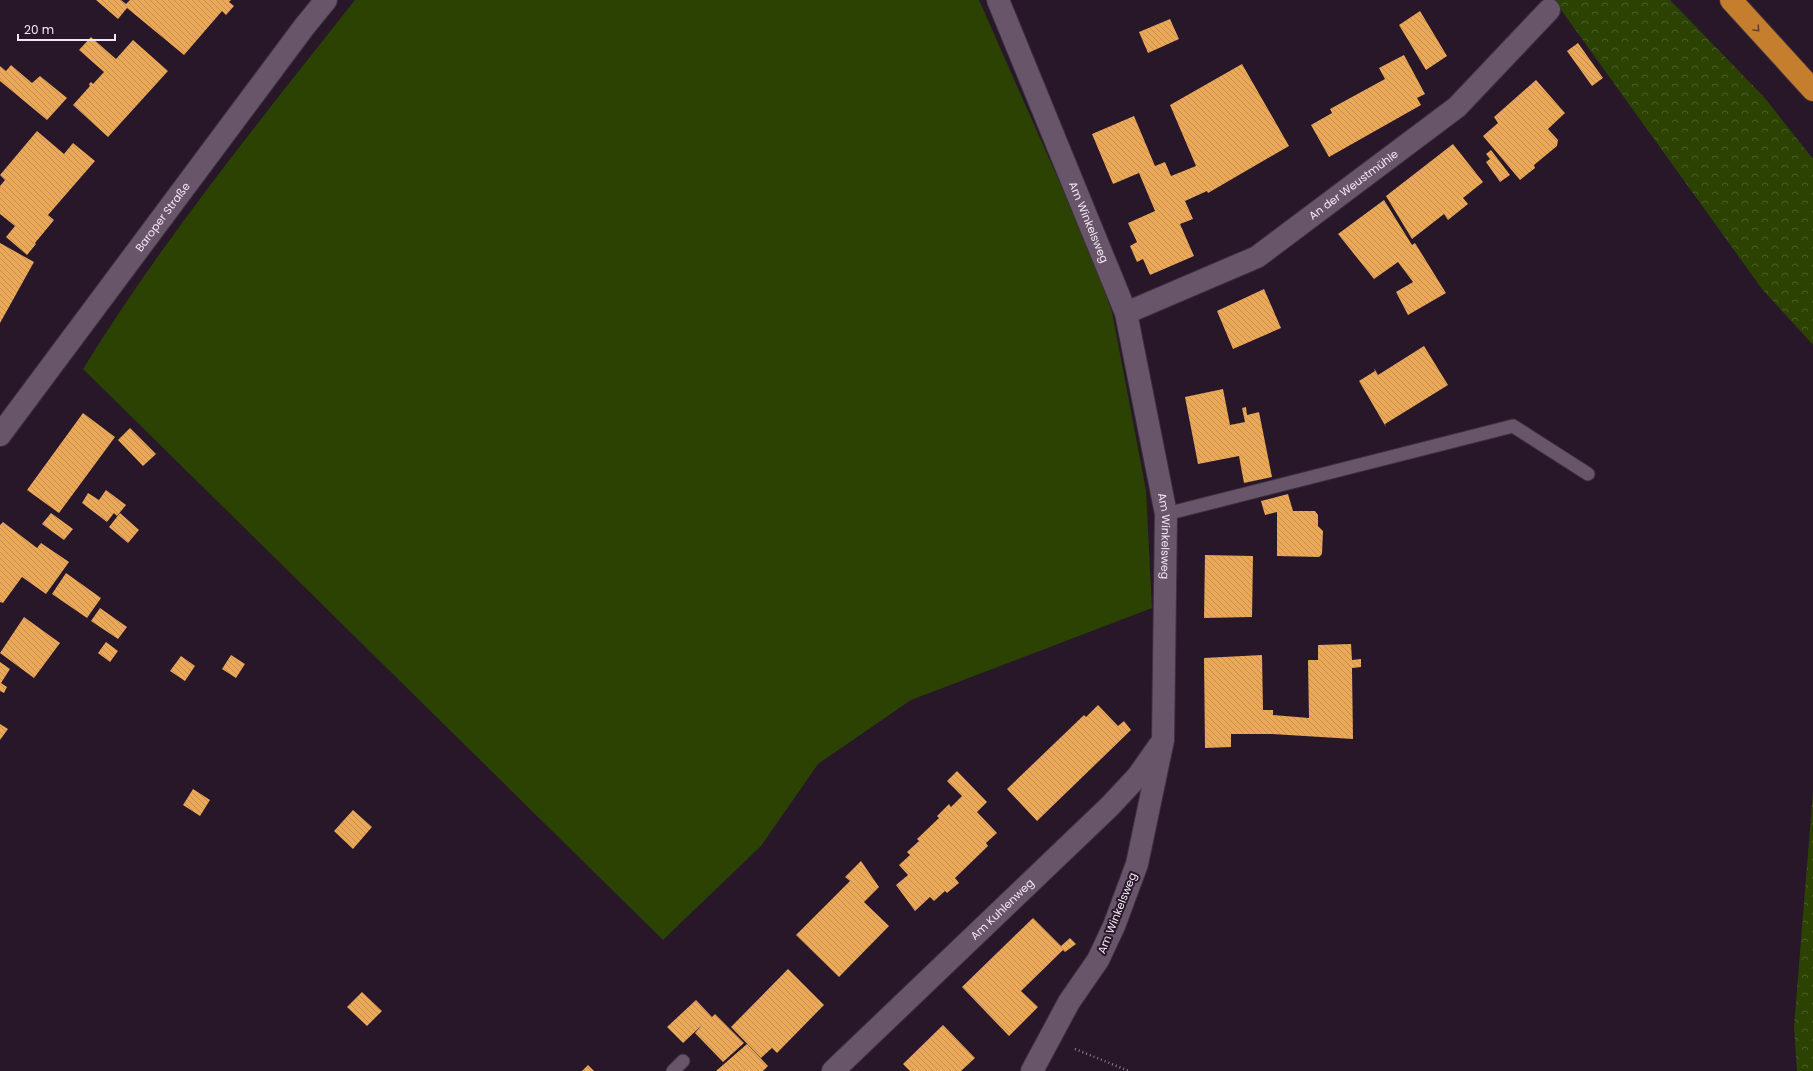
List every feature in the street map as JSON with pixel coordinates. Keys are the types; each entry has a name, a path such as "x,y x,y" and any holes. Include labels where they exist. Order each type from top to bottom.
{"highway":[{"path":"1730,0 1813,90"}],"street":[{"name":"Baroper Straße","path":"0,436 304,27 326,0"},
{"name":"Am Winkelsweg","path":"998,0 1126,313 1166,514 1163,740 1140,851 1126,896 1098,960 1049,1038 1032,1071"},
{"name":"An der Weustmühle","path":"1126,313 1257,257 1457,107 1549,10"},
{"name":"Am Kuhlenweg","path":"833,1071 1110,806 1138,776 1163,740"}],"lane":[{"path":"1166,514 1513,426 1588,474"},
{"path":"673,1071 683,1061"}],"path":[{"path":"1049,1038 1129,1071"}],"green space":[{"path":"355,0 979,0 1094,260 1112,312 1146,490 1152,608 911,700 818,764 761,846 663,940 83,369 146,273 179,226"},
{"path":"1554,0 1670,0 1764,97 1813,159 1813,345 1762,289"},
{"path":"1813,791 1813,1071 1797,1071 1794,1027"}],"building":[{"path":"96,0 121,0 126,4 130,0 231,0 229,2 234,6 226,15 222,11 184,55 127,8 118,19"},
{"path":"1420,11 1447,56 1426,70 1399,25"},
{"path":"1170,19 1179,39 1148,53 1139,32"},
{"path":"91,37 116,59 133,40 168,71 108,137 73,105 90,86 89,84 91,82 93,84 104,72 79,50"},
{"path":"1578,43 1603,78 1592,86 1567,51"},
{"path":"1404,55 1425,94 1417,98 1421,105 1329,157 1311,125 1332,113 1330,109 1385,79 1379,68"},
{"path":"1242,64 1289,146 1208,193 1207,191 1185,201 1193,219 1180,224 1194,256 1150,275 1143,259 1137,262 1130,246 1137,242 1128,223 1155,211 1139,173 1113,184 1092,134 1134,116 1155,166 1165,162 1171,176 1196,166 1170,105"},
{"path":"11,65 32,83 40,76 67,98 47,120 0,81 0,66 6,71"},
{"path":"1536,80 1565,113 1548,129 1558,140 1557,146 1534,165 1535,168 1520,180 1483,136 1498,123 1494,117"},
{"path":"37,131 64,154 73,143 95,161 48,215 54,220 27,255 6,237 15,226 0,214 0,186 5,180 0,175"},
{"path":"1453,144 1483,182 1463,198 1468,204 1448,220 1444,214 1412,239 1386,196"},
{"path":"1491,150 1510,175 1500,182 1486,162 1490,159 1486,154"},
{"path":"1384,200 1412,245 1415,243 1446,293 1408,315 1396,292 1413,282 1398,262 1374,279 1338,234"},
{"path":"0,243 34,262 0,323"},
{"path":"1264,289 1281,328 1233,349 1217,311"},
{"path":"1424,346 1448,385 1385,424 1386,427 1359,381 1375,371 1374,368 1378,375"},
{"path":"1223,389 1230,425 1245,422 1242,408 1246,407 1247,415 1259,412 1272,477 1244,483 1239,456 1198,464 1185,397"},
{"path":"83,413 115,437 59,513 27,490"},
{"path":"130,428 156,454 143,466 118,440"},
{"path":"106,490 126,505 117,516 114,513 107,522 82,503 88,493 99,500"},
{"path":"1288,494 1293,511 1315,511 1318,515 1318,526 1323,531 1322,554 1319,557 1277,556 1277,512 1265,515 1261,501"},
{"path":"51,513 73,529 64,540 42,524"},
{"path":"120,513 139,530 128,543 109,527"},
{"path":"3,522 37,548 41,543 69,562 46,594 22,577 3,603 0,602 0,525"},
{"path":"1205,555 1253,556 1252,617 1204,618"},
{"path":"66,573 101,598 87,618 52,594"},
{"path":"100,608 127,627 118,639 91,621"},
{"path":"24,617 60,643 34,678 0,653"},
{"path":"106,642 118,651 110,662 98,653"},
{"path":"1351,644 1352,660 1361,659 1361,667 1352,668 1353,739 1272,734 1231,734 1231,747 1205,748 1204,658 1262,655 1263,710 1273,710 1273,715 1309,718 1308,660 1318,660 1318,645"},
{"path":"231,655 245,664 236,678 222,669"},
{"path":"181,656 195,666 185,681 170,671"},
{"path":"0,662 10,669 1,683 7,687 4,693 0,691"},
{"path":"1098,705 1118,726 1124,721 1131,730 1037,821 1007,789 1084,715 1086,717"},
{"path":"0,724 8,729 0,740"},
{"path":"957,771 987,802 977,812 997,833 986,843 988,846 955,878 959,883 947,893 945,891 934,901 930,897 915,911 896,885 908,875 899,865 910,855 907,852 919,841 917,839 939,818 937,816 949,804 951,807 962,796 947,781"},
{"path":"193,789 210,800 200,816 183,805"},
{"path":"353,810 372,827 353,849 334,831"},
{"path":"861,861 879,887 864,902 889,926 839,977 796,935 850,881 845,877"},
{"path":"1033,918 1061,946 1070,938 1076,944 1065,952 1063,950 1021,991 1038,1007 1009,1036 962,987"},
{"path":"788,969 824,1005 777,1053 772,1048 761,1058 731,1027"},
{"path":"362,992 382,1011 367,1026 347,1007"},
{"path":"696,1000 712,1017 715,1014 744,1043 723,1062 695,1033 702,1025 683,1043 667,1027"},
{"path":"943,1025 975,1058 961,1071 910,1071 903,1064"},
{"path":"747,1044 768,1066 763,1071 716,1071"},
{"path":"588,1065 594,1071 582,1071"}]}
